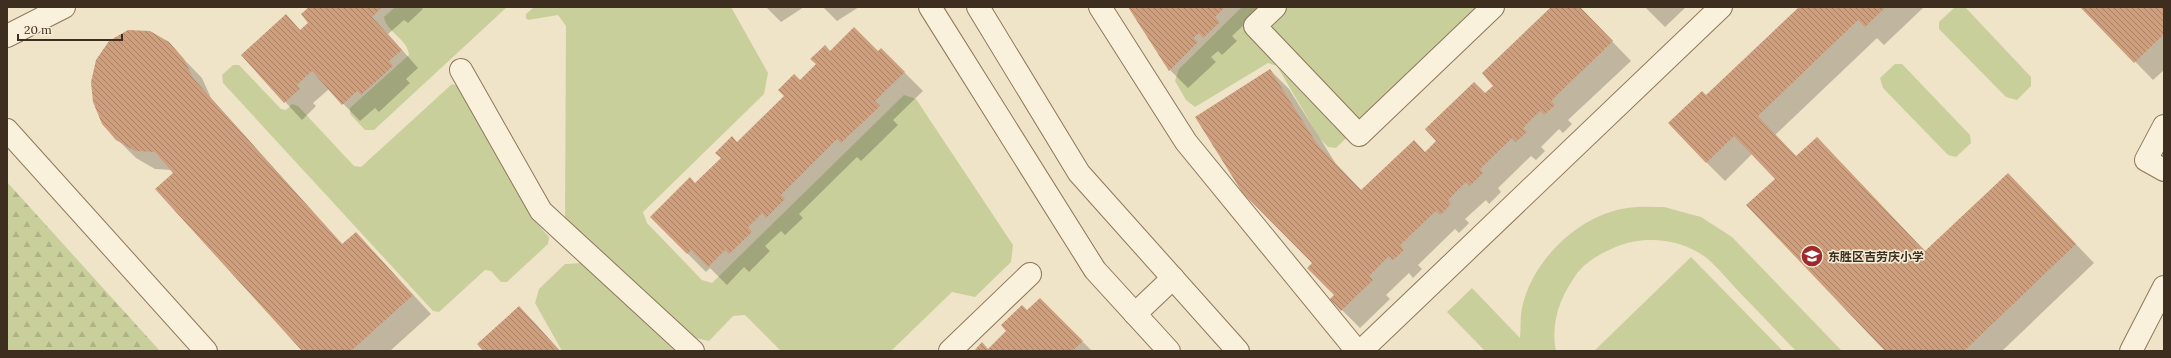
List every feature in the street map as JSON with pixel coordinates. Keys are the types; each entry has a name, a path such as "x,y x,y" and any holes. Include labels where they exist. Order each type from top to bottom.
{"street":[{"path":"7,36 64,7"},
{"path":"930,7 1095,270 1169,351"},
{"path":"978,7 1079,173 1238,351"},
{"path":"1100,7 1186,142 1357,351"},
{"path":"1275,7 1255,26 1359,135 1493,7"},
{"path":"1361,351 1721,7"},
{"path":"461,70 540,211 693,351"},
{"path":"2164,126 2146,160 2164,170"},
{"path":"7,130 206,351"},
{"path":"950,351 1030,274"},
{"path":"1135,314 1173,278"},
{"path":"2131,351 2164,286"}],"green space":[{"path":"395,7 507,7 374,130 365,130 350,114 350,108 409,55 405,44 389,27 384,17"},
{"path":"534,7 731,7 768,73 764,94 643,212 647,223 702,280 712,283 904,95 916,99 1013,245 1011,262 975,297 952,292 891,351 781,351 745,315 733,316 709,341 696,338 565,219 566,26 558,15 528,20 526,18 526,14"},
{"path":"1242,7 1481,7 1336,148 1328,147 1320,139 1277,66 1268,63 1195,107 1186,100 1175,81 1179,69"},
{"path":"1955,7 1965,7 2031,77 2031,86 2017,100 2006,97 1939,29 1939,22"},
{"path":"1895,64 1902,64 1970,135 1971,143 1956,157 1948,155 1883,88 1880,78"},
{"path":"233,65 239,65 281,109 286,110 292,104 298,106 354,166 361,167 452,84 461,87 532,218 549,237 548,244 507,282 501,282 491,271 485,270 439,312 433,311 223,83 222,75"},
{"path":"7,182 160,351 7,351"},
{"path":"1632,207 1664,207 1701,217 1732,237 1842,351 1796,351 1710,261 1690,248 1667,241 1643,240 1621,245 1592,259 1582,267 1572,281 1558,309 1555,330 1556,351 1485,351 1447,312 1472,288 1520,338 1521,311 1527,290 1547,257 1560,243 1575,230 1609,212"},
{"path":"1691,257 1783,351 1594,351"},
{"path":"582,263 675,351 562,351 535,303 539,289 565,264"}],"building":[{"path":"309,7 382,7 372,17 402,50 389,61 393,66 361,95 357,91 342,105 312,71 297,85 300,89 284,103 241,55 286,14 300,30 308,23 301,14"},
{"path":"1128,7 1225,7 1215,17 1220,22 1203,38 1199,33 1193,38 1198,42 1169,71"},
{"path":"1551,7 1580,7 1613,41 1551,101 1555,105 1544,115 1540,111 1523,128 1527,132 1516,142 1512,138 1480,169 1483,173 1470,186 1466,182 1448,200 1451,204 1440,215 1436,211 1400,245 1404,250 1393,260 1389,256 1369,276 1373,280 1341,311 1330,299 1334,295 1307,268 1312,263 1242,192 1195,117 1270,69 1317,144 1361,190 1414,140 1425,152 1436,141 1425,129 1474,82 1485,93 1493,86 1482,73"},
{"path":"1799,7 1886,7 1865,27 1858,20 1758,116 1796,156 1817,137 1925,251 2008,173 2076,244 1964,351 1885,351 1746,205 1775,179 1734,136 1706,163 1668,123 1702,91 1706,95"},
{"path":"2080,7 2164,7 2164,34 2134,63"},
{"path":"854,27 878,51 881,48 905,72 875,101 880,106 841,143 837,139 781,195 785,199 766,218 762,213 748,227 752,232 729,254 725,250 708,267 691,250 687,254 650,217 690,177 695,183 721,158 715,153 732,136 737,142 784,96 778,90 794,74 800,80 816,64 810,59 825,45 830,51"},
{"path":"128,30 150,31 169,42 184,59 193,78 342,244 356,232 413,295 351,351 302,351 155,189 173,173 155,152 135,151 116,140 102,124 93,102 91,82 96,60 109,41"},
{"path":"1040,298 1083,341 1072,351 974,351 982,342 988,349 1006,331 1001,325 1022,305 1027,310"},
{"path":"519,306 560,351 483,351 477,344"}],"place":[{"name":"东胜区吉劳庆小学","path":"1812,256"}]}
